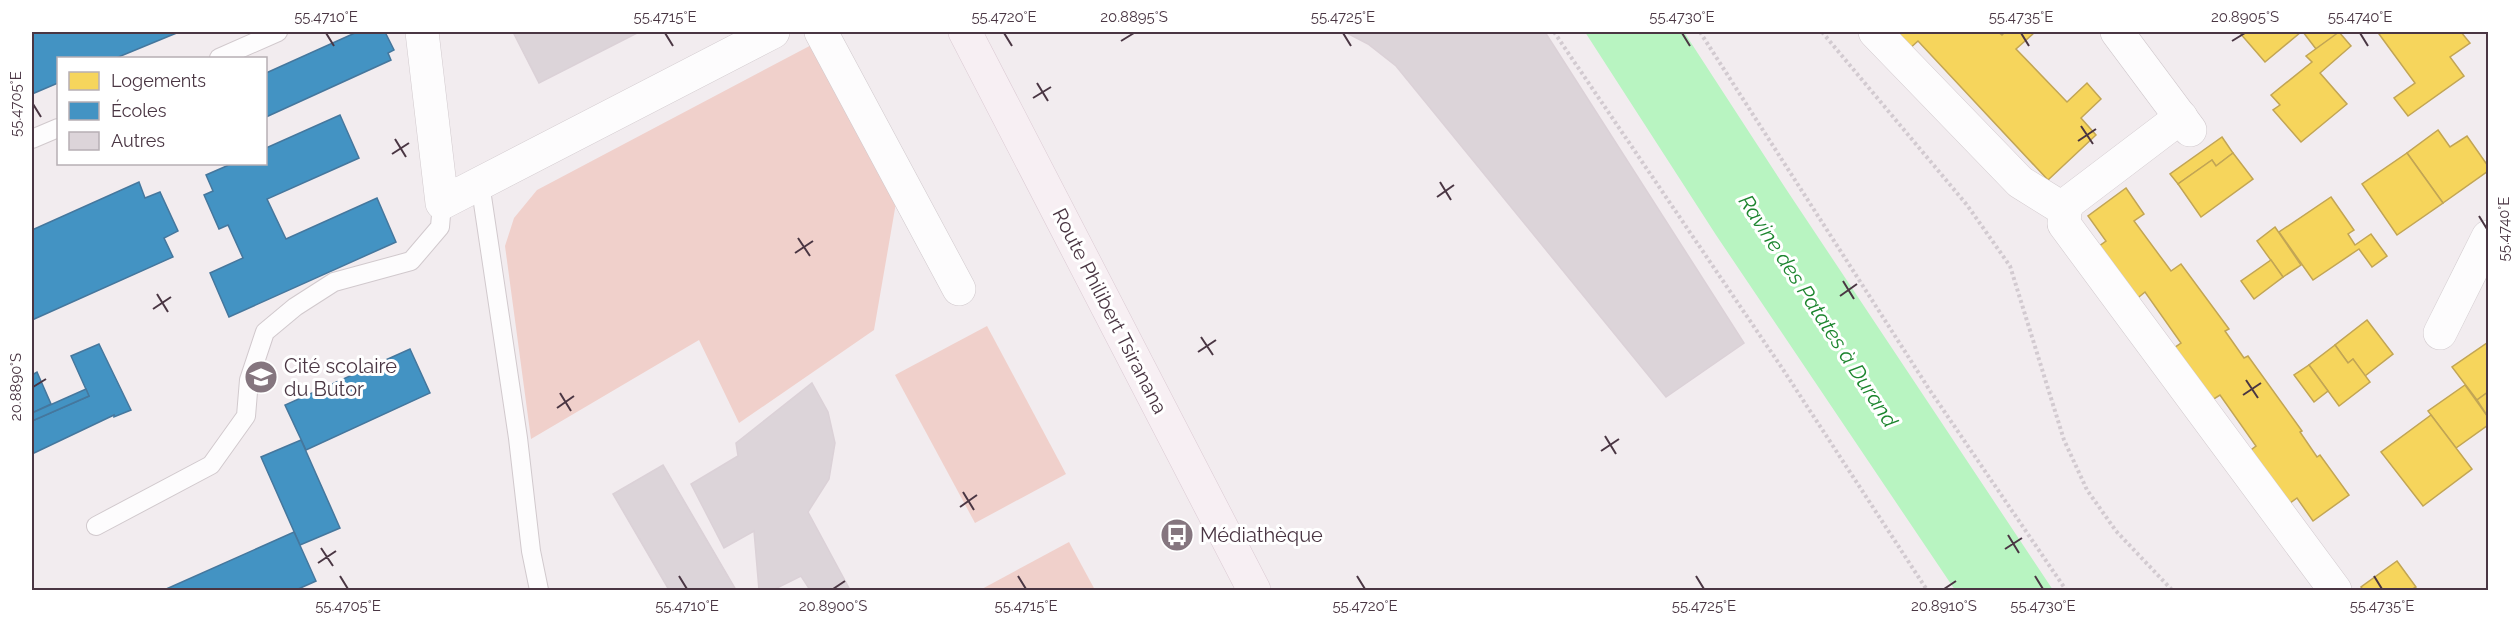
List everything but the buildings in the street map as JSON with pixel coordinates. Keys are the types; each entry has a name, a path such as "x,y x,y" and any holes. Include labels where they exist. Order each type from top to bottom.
{"main road":[{"name":"Route Philibert Tsiranana","path":"965,32 1254,591"}],"street":[{"path":"422,32 442,203 773,32"},
{"path":"821,32 959,289"},
{"path":"1875,32 2020,182 2065,210"},
{"path":"2117,32 2186,124 2069,202 2065,210 2064,224 2335,591"},
{"path":"2440,333 2488,237"}],"lane":[{"path":"221,57 278,32"},
{"path":"32,139 57,128"},
{"path":"480,183 518,438 531,551 539,591"},
{"path":"96,526 211,465 246,416 249,380 265,332 294,307 334,282 411,261 440,227 442,203"}],"path":[{"path":"1554,32 1782,368 1927,591"},
{"path":"1700,32 1929,389 2066,591"},
{"path":"1822,32 1967,205 2010,266 2064,440 2087,490 2116,531 2172,591"}],"shaded area":[{"path":"819,41 897,197 874,330 739,423 699,340 531,439 505,246 514,218 537,190"},
{"path":"987,326 1066,474 975,523 895,375"},
{"path":"1069,542 1095,590 980,590"}],"water":[{"name":"Ravine des Patates à Durand","path":"1585,32 1684,32 2053,590 1955,590 1716,235"}],"place":[{"name":"Cité scolaire du Butor","path":"261,377"},
{"name":"Médiathèque","path":"1177,535"}]}
